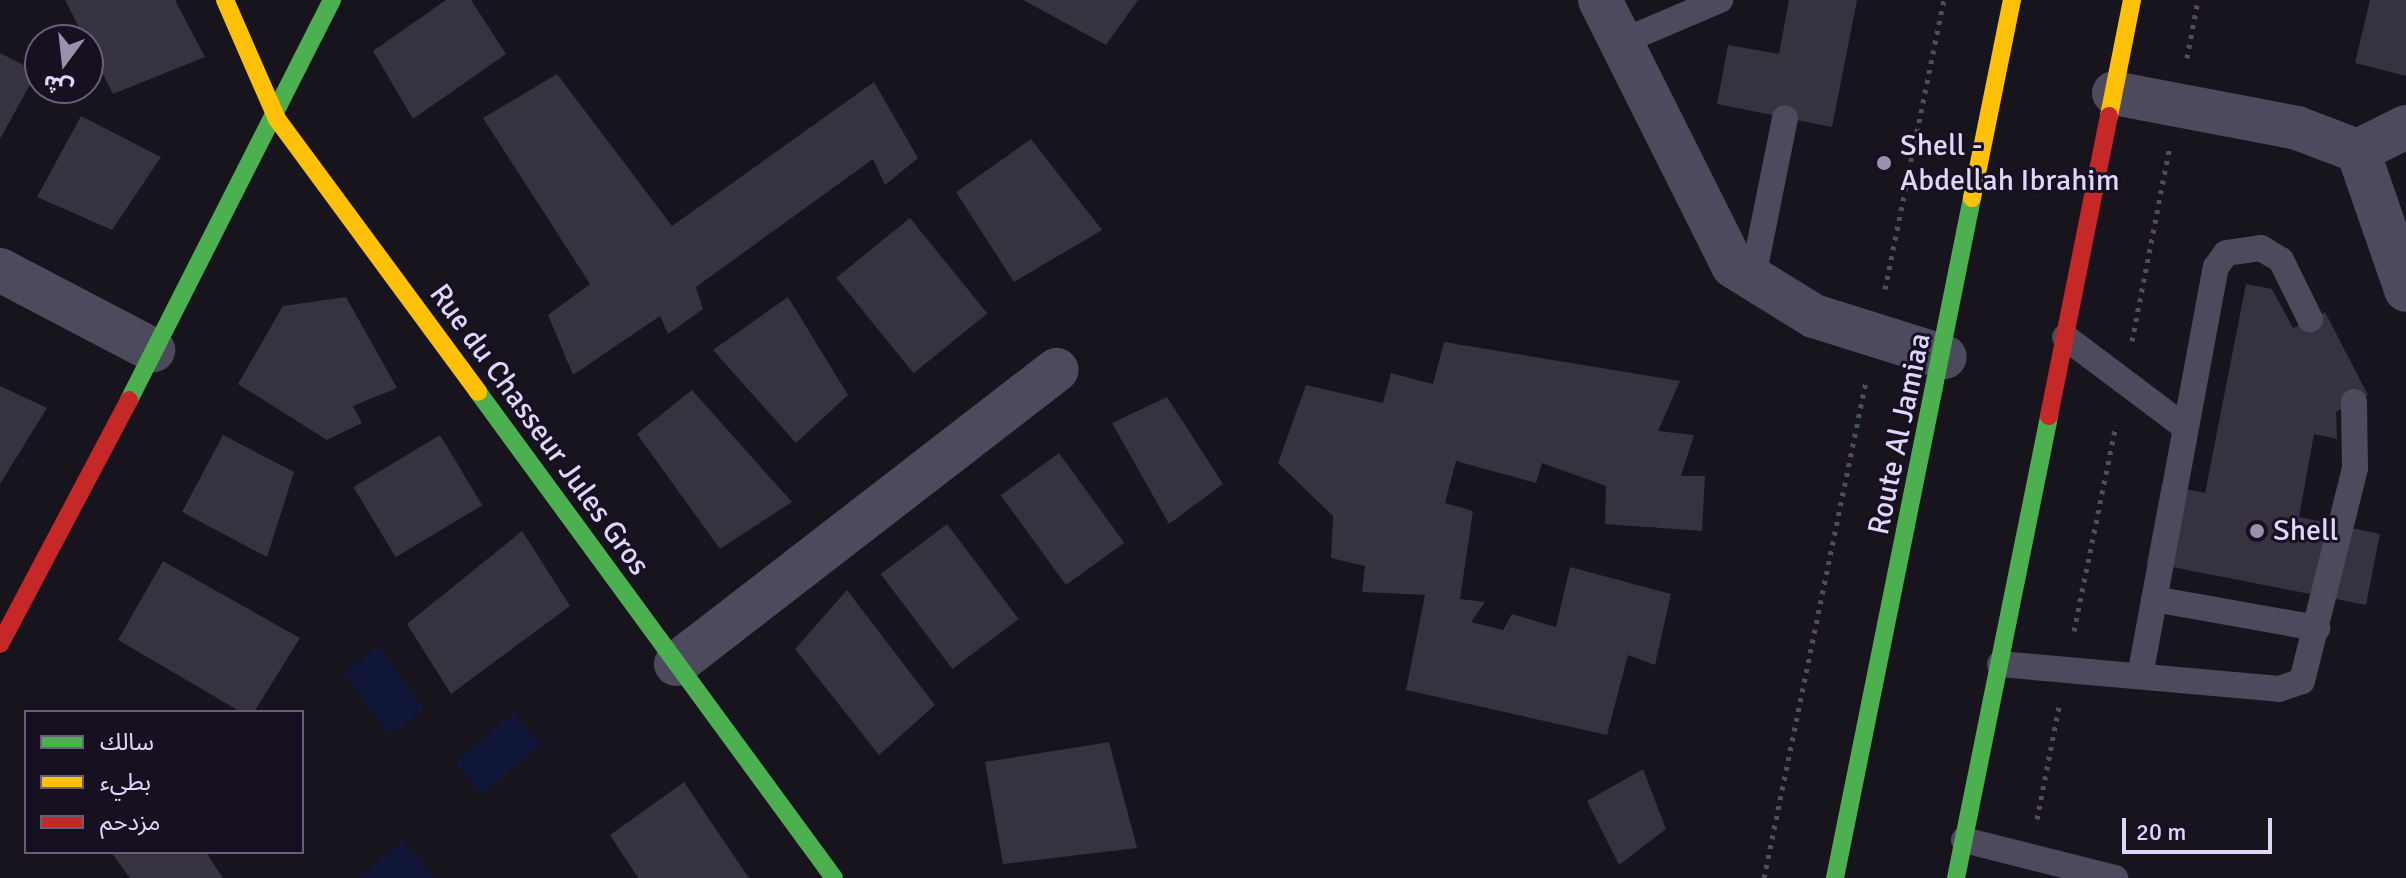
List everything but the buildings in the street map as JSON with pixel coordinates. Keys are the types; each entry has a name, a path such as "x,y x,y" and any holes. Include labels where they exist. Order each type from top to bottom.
{"main road":[{"name":"Rue du Chasseur Jules Gros","path":"225,0 277,119 834,878"},
{"path":"0,644 277,119 332,0"},
{"name":"Route Al Jamiaa","path":"1835,878 1945,357 2012,0"},
{"path":"1956,878 2132,0"}],"street":[{"path":"1600,0 1717,245 1752,282 1814,316 1945,357"},
{"path":"2114,93 2297,128 2358,151 2406,127"},
{"path":"2358,151 2406,290"},
{"path":"0,270 153,350"},
{"path":"676,664 1057,370"}],"lane":[{"path":"1619,43 1720,0"},
{"path":"1752,282 1785,118"},
{"path":"2140,676 2210,285 2226,253 2261,248 2281,260 2310,319"},
{"path":"2065,337 2185,427"},
{"path":"2000,664 2292,689 2302,681 2355,468 2354,402"},
{"path":"2154,599 2317,628"},
{"path":"1964,840 2108,877"}],"path":[{"path":"1764,878 1944,0"},
{"path":"2030,857 2198,0"}],"water":[{"path":"379,647 424,709 389,735 344,672"},
{"path":"514,713 541,745 482,795 455,762"},
{"path":"402,841 436,878 362,877"}],"traffic: fast":[{"path":"129,400 332,0"},
{"path":"1835,878 1972,198"},
{"path":"478,392 834,878"},
{"path":"1956,878 2049,416"}],"traffic: slow":[{"path":"225,0 277,119 478,392"},
{"path":"1972,198 2012,0"},
{"path":"2109,116 2132,0"}],"traffic: jam":[{"path":"2049,416 2109,116"},
{"path":"0,644 129,400"}],"place":[{"name":"Shell - Abdellah Ibrahim","path":"1884,163"},
{"name":"Shell","path":"2257,531"}]}
